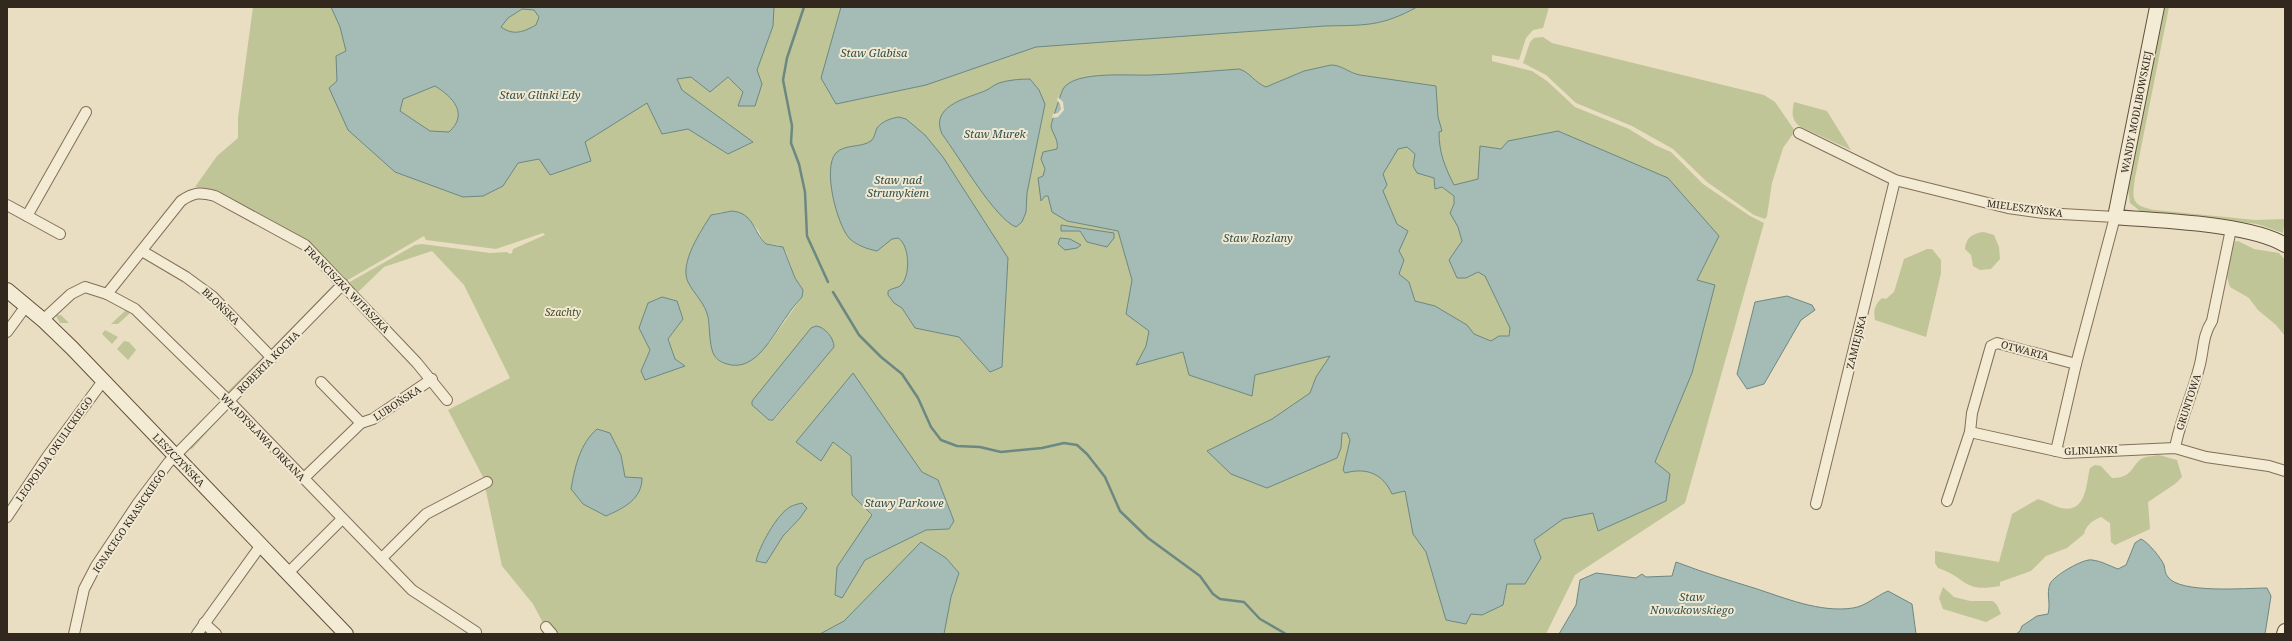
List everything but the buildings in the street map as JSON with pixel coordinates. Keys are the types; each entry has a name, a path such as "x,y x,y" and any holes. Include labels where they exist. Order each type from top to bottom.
{"street":[{"name":"WANDY MODLIBOWSKIEJ","path":"2115,217 2157,7"},
{"path":"27,216 86,112"},
{"name":"MIELESZYŃSKA","path":"1799,133 1895,180 2008,208 2044,214 2115,217 2231,229 2263,235 2285,245"},
{"name":"ZAMIEJSKA","path":"1816,504 1895,180"},
{"name":"FRANCISZKA WITASZKA","path":"107,294 181,201 191,194 201,192 215,196 301,242 343,284 432,380 447,400"},
{"path":"7,205 60,234"},
{"path":"2056,451 2076,364 2115,217"},
{"name":"GRUNTOWA","path":"2175,448 2178,430 2187,411 2202,356 2206,331 2212,321 2231,229"},
{"name":"BŁOŃSKA","path":"142,251 204,289 272,358"},
{"name":"ROBERTA KOCHA","path":"175,456 343,284"},
{"name":"WŁADYSŁAWA ORKANA","path":"43,320 77,290 92,288 125,302 140,313 229,401 412,590 476,632"},
{"name":"LESZCZYŃSKA","path":"7,290 43,320 346,634"},
{"path":"7,332 26,306"},
{"name":"OTWARTA","path":"1970,432 1972,413 1991,346 1997,343 2076,364"},
{"name":"LUBOŃSKA","path":"304,478 361,423 373,419 432,380"},
{"name":"LEOPOLDA OKULICKIEGO","path":"7,518 47,457 103,381"},
{"name":"LUBOŃSKA","path":"321,382 361,423"},
{"path":"1947,501 1970,432"},
{"name":"GLINIANKI","path":"1970,432 2065,453 2175,448 2206,457 2269,466 2285,471"},
{"name":"IGNACEGO KRASICKIEGO","path":"74,634 84,590 96,566 138,503 175,456"},
{"path":"382,558 426,514 487,482"},
{"path":"288,573 342,519"},
{"path":"197,634 260,545"},
{"path":"204,623 216,634"}],"green space":[{"name":"Szachty","path":"253,7 1549,7 1543,28 1533,30 1526,38 1519,60 1492,55 1492,61 1532,71 1547,81 1575,107 1629,129 1655,145 1671,152 1703,184 1750,216 1764,223 1685,503 1575,575 1546,634 549,634 533,604 502,566 483,477 448,410 510,378 464,285 432,251 384,267 357,293 348,283 415,245 422,244 490,253 507,252 510,254 512,253 513,249 545,235 543,233 496,249 426,240 424,236 346,281 323,258 211,190 195,187 217,156 238,138 238,118","holes":["732,211 739,213 756,227 766,244 778,245 786,252 795,278 803,290 802,297 770,342 750,361 713,353 707,314 686,264 708,220 716,213","683,319 668,339 675,359 685,366 641,371 650,350","834,347 774,420 769,420","833,442 902,445 922,472 938,480 945,499 949,529 926,530 865,560 842,598 856,541 872,516 852,494 851,456","621,455 625,477 571,489","802,503 807,508 783,536 766,563"]},
{"path":"2164,7 2169,7 2133,191 2137,204 2155,210 2255,220 2285,219 2283,233 2257,224 2140,211 2130,203 2128,189"},
{"path":"1543,37 1552,43 1764,95 1775,102 1795,131 1783,148 1772,183 1767,216 1765,219 1754,215 1707,182 1673,149 1632,126 1576,103 1546,75 1523,63 1530,42 1534,38"},
{"path":"1794,102 1827,111 1851,150 1799,126 1793,115"},
{"path":"1984,232 1994,235 1999,247 2000,259 1991,269 1980,270 1973,266 1971,255 1965,249 1967,241 1971,236"},
{"path":"2238,241 2254,249 2279,253 2285,260 2285,336 2276,325 2258,310 2249,298 2230,287 2227,276 2228,258 2233,242"},
{"path":"1927,249 1932,249 1941,260 1941,273 1926,337 1875,320 1874,311 1876,305 1882,298 1886,299 1894,292 1904,259"},
{"path":"333,285 335,285 334,288 276,350 269,351"},
{"path":"126,310 130,313 118,324 111,324"},
{"path":"61,315 69,323 60,323 56,316"},
{"path":"105,330 118,337 112,344 102,334"},
{"path":"124,341 129,342 136,350 128,360 117,349"},
{"path":"264,356 265,358 231,395 226,393"},
{"path":"225,410 226,411 192,449 188,448"},
{"path":"2159,455 2177,460 2182,477 2175,484 2148,502 2150,529 2115,545 2111,542 2110,523 2101,517 2090,523 2084,534 2067,548 2046,556 2031,571 2000,582 2000,586 1988,588 1978,588 1972,586 1938,568 1935,563 1935,551 1999,562 2012,514 2038,499 2061,508 2070,509 2081,502 2084,496 2090,468 2095,465 2101,466 2112,478 2119,478 2132,470 2143,458"},
{"path":"1943,587 1954,597 1970,601 1993,601 1997,605 2001,614 1986,622 1943,609 1939,598"}],"water":[{"name":"Staw Glinki Edy","path":"331,7 774,7 773,26 757,70 762,84 755,106 738,106 743,92 728,77 710,92 691,77 677,79 682,90 753,142 728,154 688,129 662,134 647,103 585,142 591,161 550,175 539,159 518,163 503,186 483,196 463,197 395,172 348,130 329,88 337,81 336,56 346,51 340,27","holes":["522,9 534,10 539,17 536,25 527,30 518,32 506,30 501,27 508,18","435,86 448,95 456,106 458,112 458,119 449,132 430,131 400,111 403,99"]},
{"name":"Staw Glabisa","path":"841,7 1417,7 1404,14 1372,24 1325,26 1036,47 926,85 836,104 821,78"},
{"name":"Staw Rozlany","path":"1335,65 1360,75 1436,86 1438,117 1442,131 1439,132 1441,153 1454,185 1478,179 1480,146 1501,149 1508,141 1558,131 1668,178 1719,236 1697,280 1715,285 1692,373 1655,462 1670,474 1666,501 1598,531 1593,513 1563,519 1534,540 1541,558 1525,584 1507,584 1503,605 1482,615 1471,614 1466,624 1446,620 1426,552 1413,534 1405,491 1392,494 1384,481 1373,474 1360,471 1345,473 1343,470 1350,440 1347,433 1342,433 1341,448 1337,458 1267,488 1231,474 1207,451 1272,419 1310,393 1316,377 1330,356 1255,375 1252,396 1189,375 1183,352 1136,365 1146,346 1149,331 1126,314 1132,280 1118,231 1067,221 1052,212 1048,196 1045,196 1041,201 1038,178 1043,176 1045,169 1041,159 1043,152 1057,149 1057,142 1051,126 1063,89 1069,83 1091,76 1162,75 1239,69 1243,70 1266,87 1304,71","holes":["1407,147 1415,154 1413,166 1417,173 1434,178 1435,189 1442,187 1454,196 1454,204 1450,213 1458,227 1462,241 1449,260 1457,278 1466,278 1478,272 1485,276 1510,328 1509,336 1499,336 1491,341 1474,334 1467,325 1435,306 1415,301 1409,282 1399,274 1404,260 1399,251 1408,231 1397,224 1383,191 1387,185 1383,174 1398,149"]},
{"name":"Staw Murek","path":"1030,79 1039,90 1045,104 1027,193 1026,212 1022,222 1016,227 1007,222 988,200 942,134 940,125 941,117 945,111 958,101 984,91 999,83"},
{"name":"Staw nad Strumykiem","path":"899,117 906,119 925,135 943,157 1008,258 1002,367 990,372 959,337 915,328 902,308 894,303 888,295 888,291 900,286 904,282 906,276 908,261 905,247 902,242 898,238 892,239 877,251 866,248 855,243 849,238 840,221 831,183 830,171 832,160 836,153 843,148 862,145 871,141 877,128 882,123"},
{"path":"732,211 745,215 766,244 783,247 795,278 803,290 802,297 790,311 763,350 747,363 737,365 722,362 714,355 707,312 688,282 686,274 686,266 692,247 711,215"},
{"path":"1061,225 1114,233 1114,238 1107,247 1087,242 1080,231 1061,231"},
{"path":"1060,238 1070,239 1081,245 1077,248 1065,250 1058,244"},
{"path":"1787,296 1812,305 1815,310 1801,320 1764,384 1747,389 1737,374 1755,302"},
{"path":"662,297 677,301 683,319 668,339 675,359 685,366 645,380 641,371 650,350 639,328 648,303"},
{"path":"816,326 823,328 832,340 834,347 773,420 769,420 752,405 752,401 811,328"},
{"name":"Stawy Parkowe","path":"853,373 922,472 938,480 954,521 949,529 926,530 865,560 842,598 835,595 837,567 872,515 852,495 851,456 833,442 821,461 796,442"},
{"path":"597,429 610,433 621,455 625,477 642,478 639,492 631,502 606,516 583,504 571,489 574,472 582,449 586,441"},
{"path":"802,503 807,508 783,536 766,563 756,561 774,523 790,507"},
{"path":"2141,539 2157,554 2164,565 2167,576 2175,582 2186,586 2214,589 2267,588 2271,596 2265,634 2016,634 2020,631 2022,626 2037,616 2048,614 2048,595 2050,584 2062,572 2088,560 2099,561 2118,569 2126,565 2135,543"},
{"path":"921,542 946,558 959,573 951,597 944,634 820,634 844,621"},
{"name":"Staw Nowakowskiego","path":"1676,562 1705,573 1815,607 1841,609 1858,607 1888,591 1912,604 1916,634 1559,634 1576,605 1580,580 1596,573 1636,578 1642,574 1646,577 1672,576"}],"pier":[{"path":"1058,97 1063,102 1064,110 1058,117 1052,118 1053,114 1058,113 1061,109 1057,100"}],"waterway":[{"path":"804,7 787,58 783,80 792,126 791,143 799,164 805,192 807,236 828,282"},
{"path":"833,292 859,335 881,357 902,374 918,398 931,427 941,440 957,446 980,447 1001,452 1042,448 1064,443 1077,445 1087,454 1105,477 1120,511 1148,538 1200,576 1213,594 1220,599 1244,602 1260,619 1286,634"}]}
